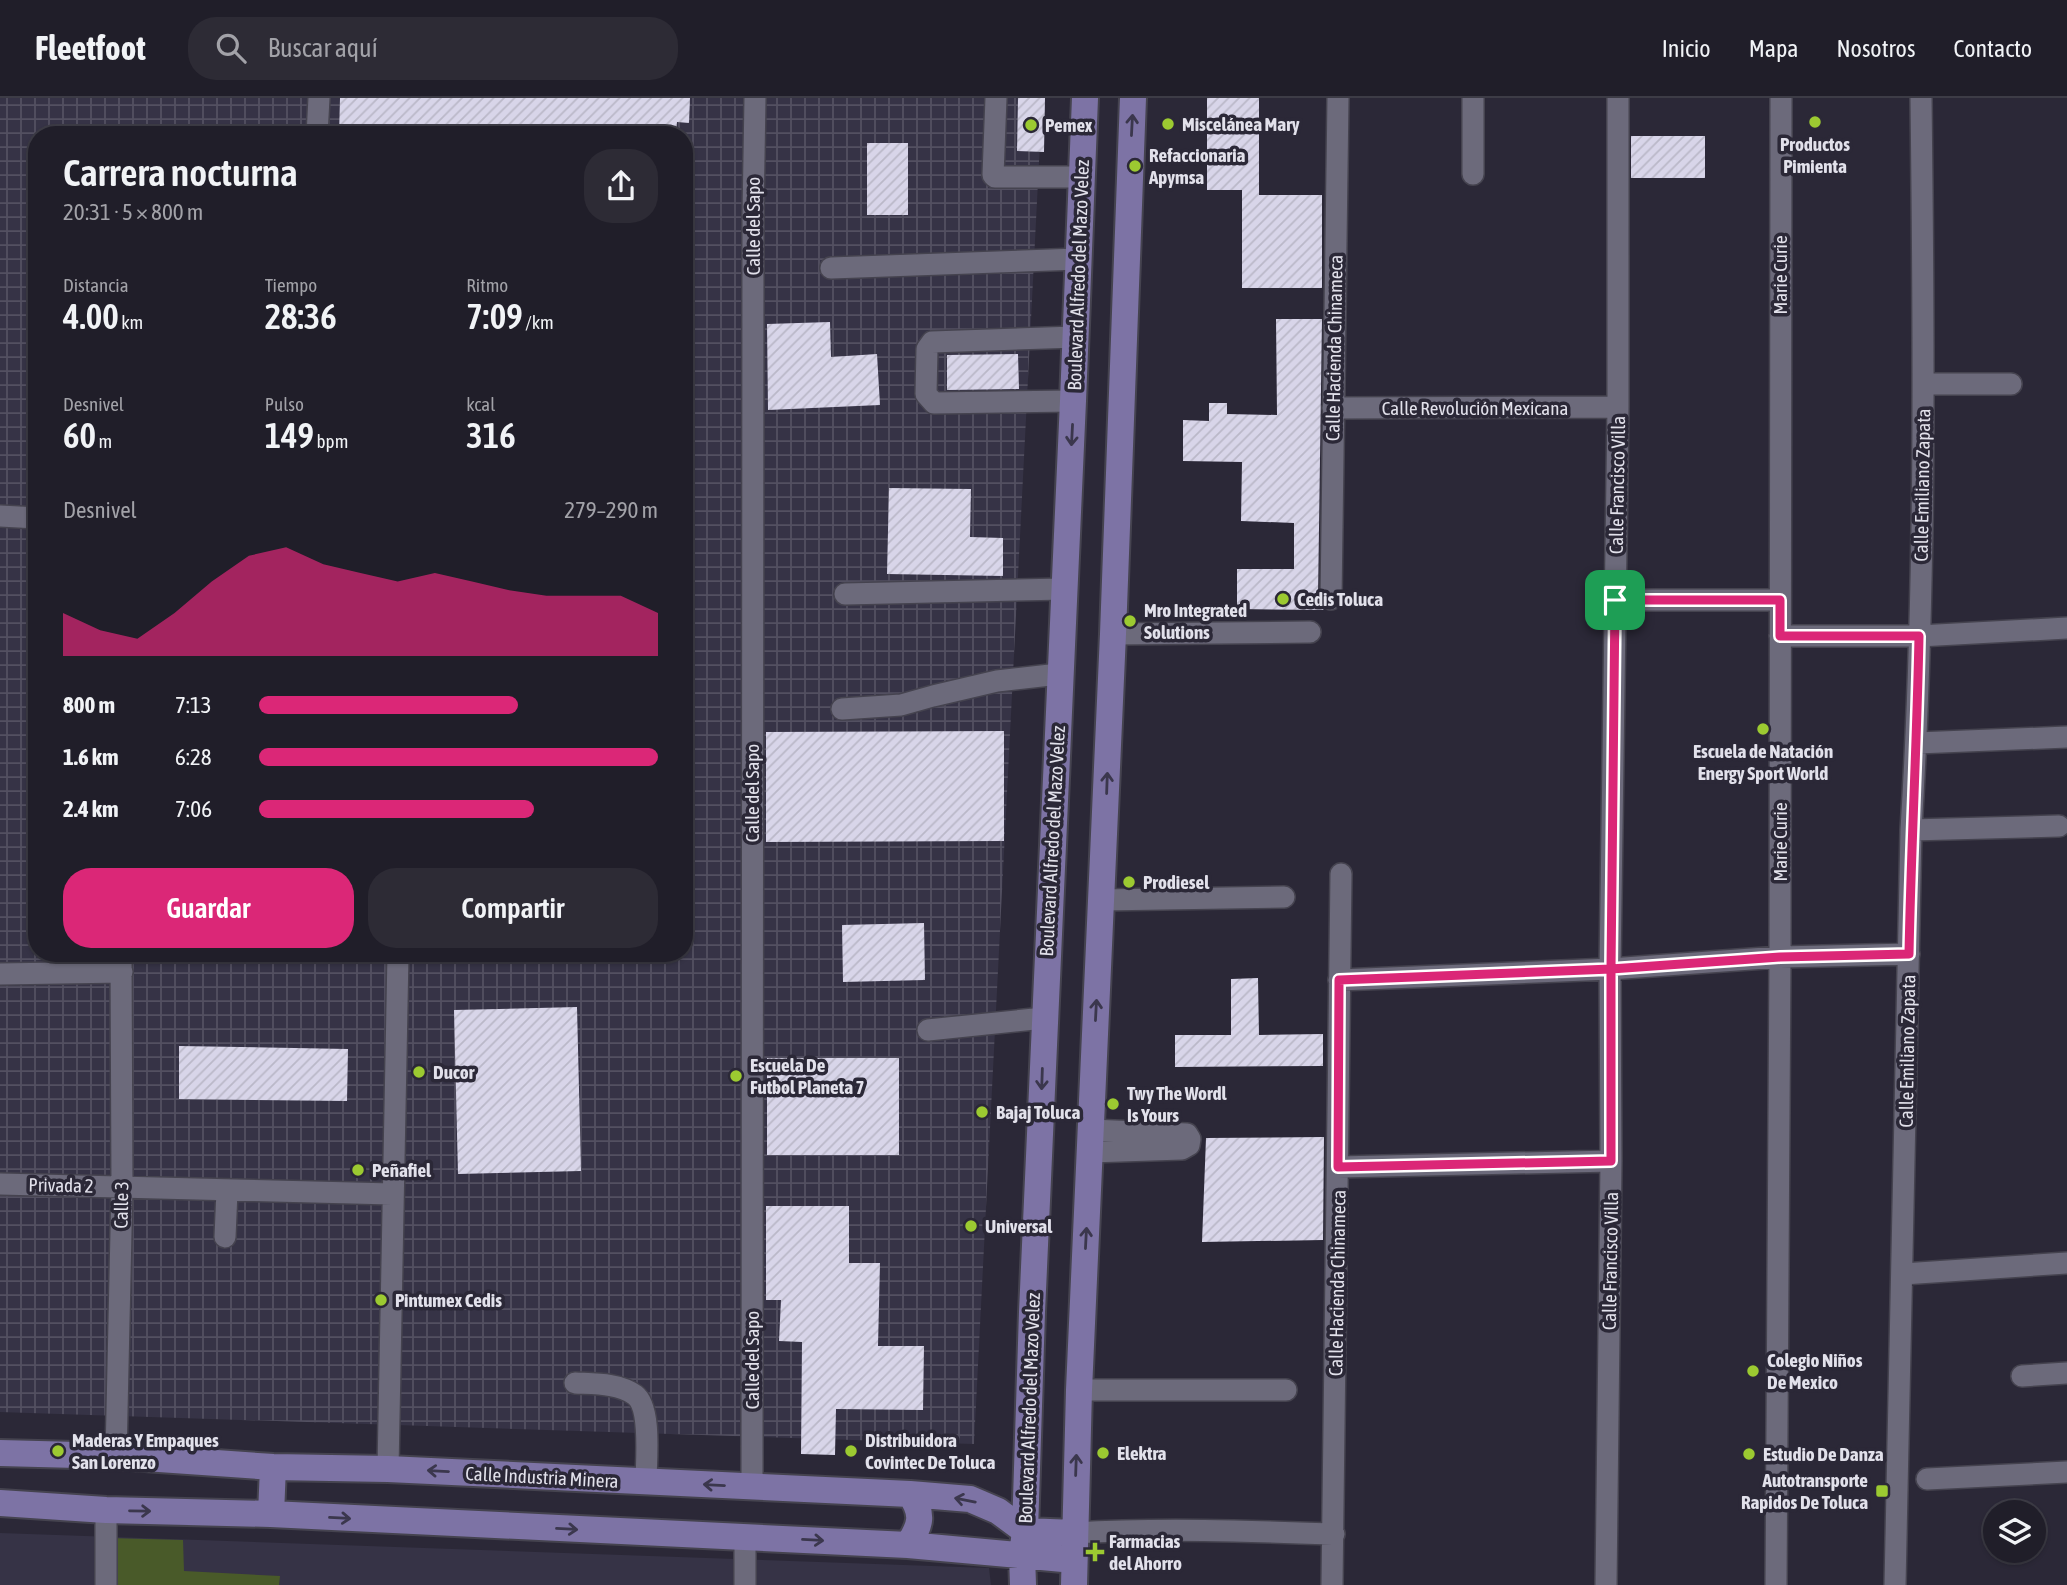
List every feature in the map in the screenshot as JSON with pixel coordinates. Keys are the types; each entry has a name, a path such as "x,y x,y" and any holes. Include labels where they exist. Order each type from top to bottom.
{"main road":[{"name":"Boulevard Alfredo del Mazo Velez","path":"1023,1585 1044,1018 1085,98"},
{"path":"1023,1543 1074,1572 1079,1390 1102,900 1133,98"},
{"name":"Calle Industria Minera","path":"0,1453 116,1456 273,1467 388,1469 970,1499 998,1511 1023,1543"},
{"path":"271,1514 273,1467"},
{"path":"908,1545 918,1530 919,1517 919,1509 910,1494"},
{"path":"0,1503 908,1545 1023,1543 1074,1533"}],"street":[{"path":"317,126 319,98"},
{"name":"Calle del Sapo","path":"752,1487 752,215 755,98"},
{"path":"996,98 995,177 1080,177"},
{"name":"Calle Hacienda Chinameca","path":"1331,599 1338,98"},
{"path":"1473,98 1474,174"},
{"name":"Calle Francisco Villa","path":"1606,1585 1618,407 1618,98"},
{"name":"Marie Curie","path":"1776,1585 1780,957 1780,98"},
{"name":"Calle Emiliano Zapata","path":"1895,1585 1911,830 1917,743 1924,384 1921,98"},
{"path":"831,268 1078,259"},
{"path":"1073,401 934,403 926,394 927,349 932,342 1075,337"},
{"path":"1924,384 2011,384"},
{"name":"Calle Revolución Mexicana","path":"1333,408 1618,407"},
{"path":"0,516 28,518"},
{"path":"845,594 1063,589"},
{"path":"1615,600 1780,600"},
{"path":"1780,636 1919,636 2067,628"},
{"path":"1113,634 1310,632"},
{"path":"842,709 901,705 997,681 1059,674"},
{"path":"1917,743 2067,737"},
{"path":"1911,830 2059,826"},
{"name":"Calle Hacienda Chinameca","path":"1332,1585 1341,874"},
{"path":"1102,900 1284,897"},
{"path":"1339,980 1611,969 1780,957 1909,954"},
{"path":"388,1469 398,962"},
{"path":"0,974 122,963"},
{"name":"Calle 3","path":"116,1456 122,1187 122,963"},
{"path":"928,1030 1044,1018"},
{"path":"1338,1167 1611,1161"},
{"name":"Privada 2","path":"0,1184 392,1194"},
{"path":"225,1237 227,1191"},
{"path":"1903,1274 2067,1263"},
{"path":"2022,1376 2067,1373"},
{"path":"575,1383 620,1388 636,1396 646,1425 646,1482"},
{"path":"1079,1390 1286,1390"},
{"path":"1927,1479 2067,1472"},
{"path":"106,1510 106,1585"},
{"path":"1074,1533 1183,1530 1334,1534"},
{"path":"745,1537 745,1585"}],"shaded area":[{"path":"0,98 1045,98 1044,122 1041,122 974,1444 0,1412"},
{"path":"0,1533 989,1568 991,1585 0,1585"}],"green space":[{"path":"109,1538 183,1540 184,1571 280,1576 279,1585 110,1585"}],"building":[{"path":"340,98 690,98 689,123 677,122 677,126 339,126"},
{"name":"Pemex","path":"1018,98 1045,98 1044,152 1017,151"},
{"path":"1207,98 1259,98 1259,195 1322,195 1322,288 1242,288 1242,190 1207,190"},
{"path":"1631,136 1705,136 1705,178 1631,178"},
{"path":"867,143 908,143 908,215 867,215"},
{"path":"1276,319 1322,319 1318,599 1324,610 1237,609 1237,569 1294,569 1294,523 1241,521 1242,462 1183,461 1183,420 1209,421 1209,403 1227,403 1227,414 1277,415"},
{"path":"830,322 831,357 877,354 880,405 768,410 767,324"},
{"path":"1018,354 1019,389 947,390 947,355"},
{"path":"889,488 971,489 970,537 1003,538 1003,576 887,574"},
{"path":"1004,731 1004,841 766,842 766,732"},
{"path":"924,923 925,980 843,982 842,925"},
{"path":"1258,978 1259,1035 1323,1034 1323,1066 1175,1067 1175,1035 1231,1035 1231,979"},
{"path":"577,1007 581,1171 458,1174 454,1010"},
{"path":"179,1046 348,1049 347,1101 179,1099"},
{"path":"767,1058 899,1058 899,1155 767,1155"},
{"path":"1324,1137 1323,1240 1202,1242 1206,1138"},
{"path":"766,1206 849,1206 849,1263 880,1263 878,1346 924,1346 923,1410 836,1409 835,1455 801,1454 802,1342 779,1341 781,1300 766,1300"}],"place":[{"name":"Productos Pimienta","path":"1815,122"},
{"name":"Miscelánea Mary","path":"1168,124"},
{"name":"Pemex","path":"1031,125"},
{"name":"Refaccionaria Apymsa","path":"1135,166"},
{"name":"Cedis Toluca","path":"1283,599"},
{"name":"Mro Integrated Solutions","path":"1130,621"},
{"name":"Escuela de Natación Energy Sport World","path":"1763,729"},
{"name":"Prodiesel","path":"1129,882"},
{"name":"Ducor","path":"419,1072"},
{"name":"Escuela De Futbol Planeta 7","path":"736,1076"},
{"name":"Twy The Wordl Is Yours","path":"1113,1104"},
{"name":"Bajaj Toluca","path":"982,1112"},
{"name":"Peñafiel","path":"358,1170"},
{"name":"Universal","path":"971,1226"},
{"name":"Pintumex Cedis","path":"381,1300"},
{"name":"Colegio Niños De Mexico","path":"1753,1371"},
{"name":"Maderas Y Empaques San Lorenzo","path":"58,1451"},
{"name":"Distribuidora Covintec De Toluca","path":"851,1451"},
{"name":"Elektra","path":"1103,1453"},
{"name":"Estudio De Danza","path":"1749,1454"},
{"name":"Autotransporte Rapidos De Toluca","path":"1882,1491"},
{"name":"Farmacias del Ahorro","path":"1095,1552"}],"route":[{"path":"1615,600 1611,969 1339,980 1338,1167 1611,1161 1611,969 1780,957 1909,954 1919,636 1780,636 1780,600 1615,600"}]}
